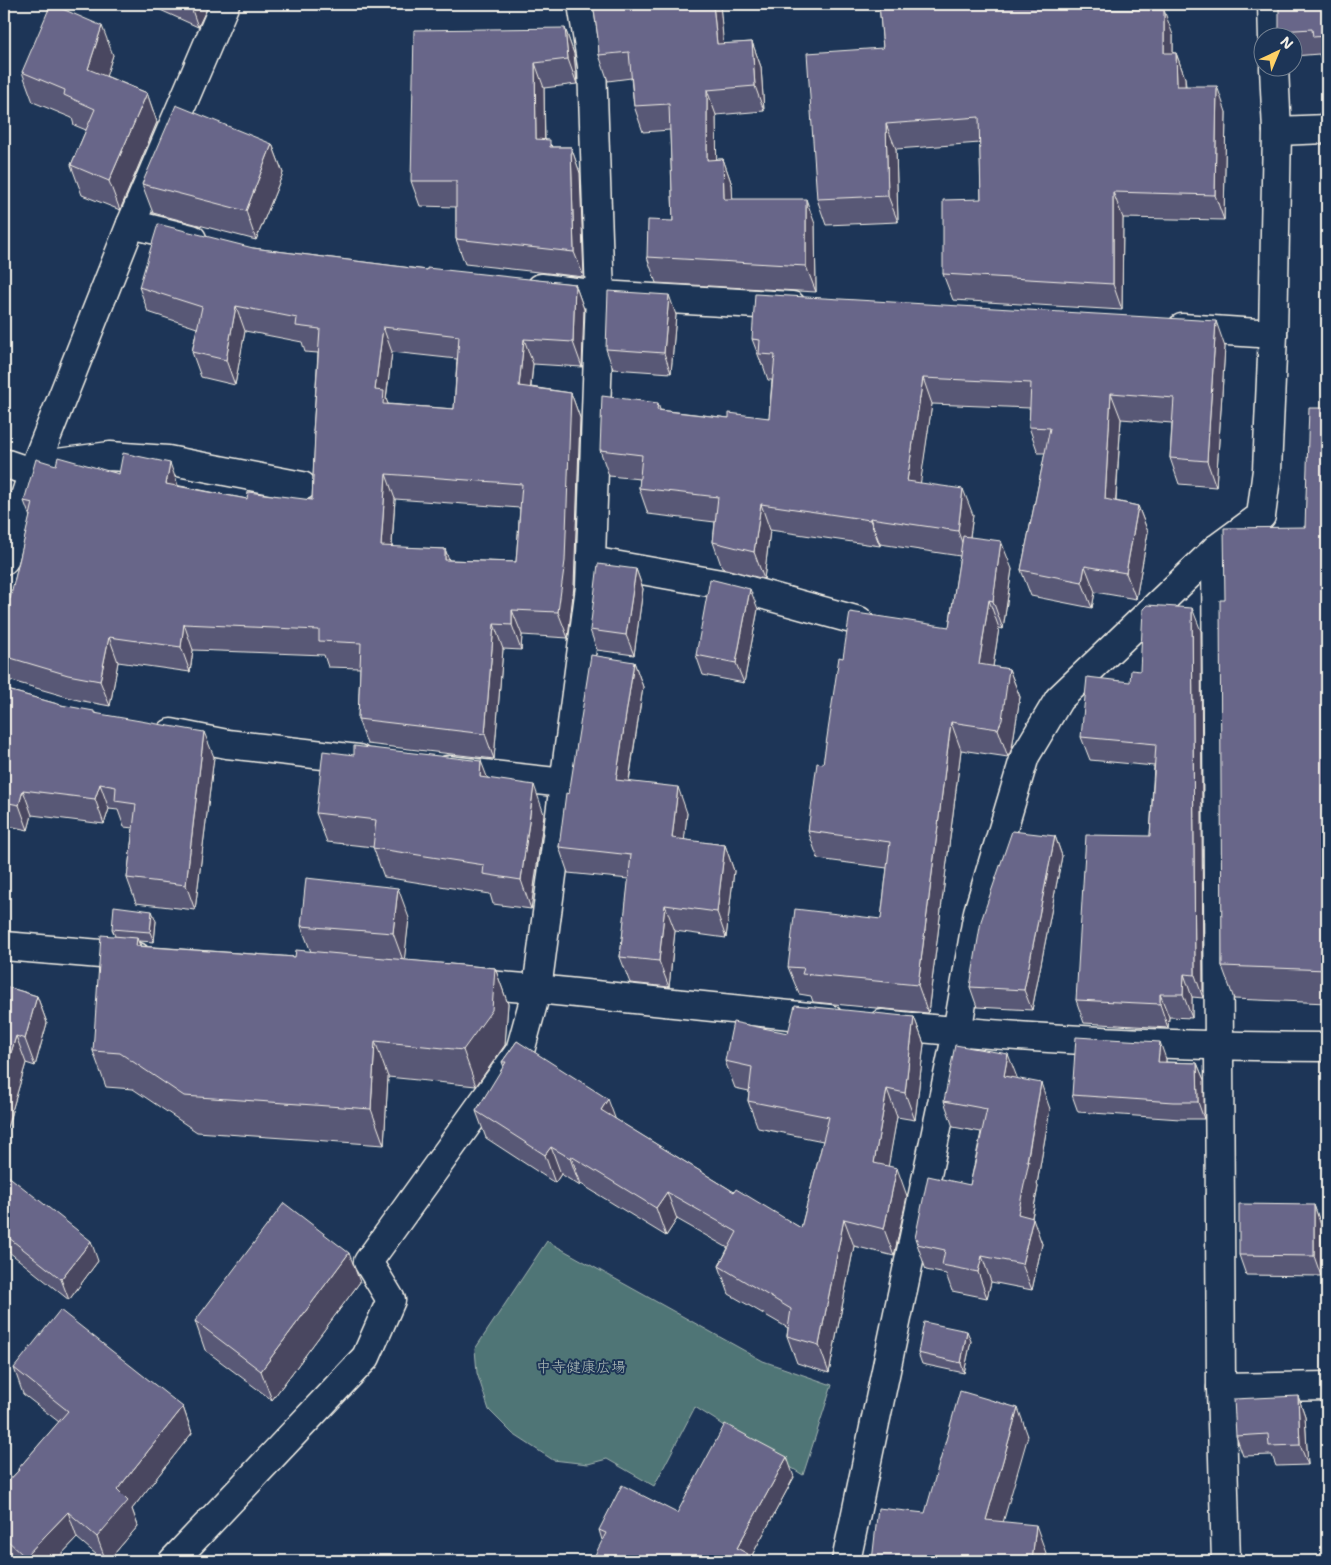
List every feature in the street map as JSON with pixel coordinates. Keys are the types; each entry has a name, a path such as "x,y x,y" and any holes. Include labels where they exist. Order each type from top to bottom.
{"street":[{"path":"4,560 34,470 131,224 225,4"},
{"path":"172,1561 366,1357 391,1300 368,1262 520,1051 537,989 590,587 600,294 592,66 582,4"},
{"path":"1272,4 1273,28"},
{"path":"846,1561 957,1032 978,912 1025,756 1059,699 1216,549 1261,516 1267,470 1273,334 1277,131 1274,78"},
{"path":"1277,131 1327,129"},
{"path":"131,224 216,246"},
{"path":"521,286 600,294 818,307"},
{"path":"1154,327 1273,334"},
{"path":"4,463 34,470 110,456 168,460 302,486"},
{"path":"1216,549 1221,1388 1226,1561"},
{"path":"591,561 732,586 859,621"},
{"path":"151,730 227,744 386,762"},
{"path":"425,767 564,783"},
{"path":"4,946 162,958"},
{"path":"438,981 537,989 957,1032 1220,1046 1327,1047"},
{"path":"1221,1388 1327,1386"}],"green space":[{"name":"中寺健康広場","path":"547,1241 763,1361 832,1385 803,1475 695,1407 654,1486 607,1459 588,1464 553,1460 513,1434 489,1410 477,1373 475,1349"}],"building":[{"path":"51,4 102,26 88,69 147,93 109,181 71,165 95,109 64,95 65,90 22,72"},
{"path":"593,4 713,4 717,44 752,42 755,86 707,90 707,160 723,159 724,199 806,199 806,266 647,257 648,220 673,221 669,104 634,106 629,52 599,55"},
{"path":"879,4 949,4 949,8 996,4 1059,4 1059,9 1164,10 1164,53 1176,53 1177,86 1217,86 1215,195 1113,192 1113,284 943,274 943,200 981,199 979,117 886,124 888,196 817,199 807,53 883,48"},
{"path":"1279,4 1327,4 1327,36 1313,37 1312,29 1279,28"},
{"path":"565,28 568,59 535,63 536,139 550,140 550,147 571,147 574,252 456,239 456,181 411,181 414,30"},
{"path":"176,105 272,144 246,211 142,184"},
{"path":"158,224 253,248 427,270 427,268 575,284 573,342 524,339 519,386 571,393 565,561 558,612 512,610 512,625 494,624 485,734 358,719 361,643 319,641 319,630 184,624 181,647 109,637 100,681 68,675 4,656 4,597 10,599 33,503 24,501 36,459 56,465 58,457 119,474 123,453 170,463 166,484 247,499 248,492 312,500 315,432 313,432 320,329 296,326 297,318 236,306 226,360 192,352 202,307 139,287","holes":["383,327 459,336 454,409 383,404 384,391 375,390","386,474 522,484 516,562 445,560 445,549 381,546"]},
{"path":"608,291 669,295 664,353 606,349"},
{"path":"755,294 1216,321 1207,461 1170,458 1174,398 1111,393 1105,499 1138,506 1126,573 1085,566 1082,582 1021,570 1050,428 1029,427 1031,383 923,378 907,481 963,489 958,531 761,504 754,552 713,542 718,497 639,488 642,455 600,450 602,396 658,403 657,410 729,418 729,413 769,418 775,355 759,354 760,340 752,339"},
{"path":"1309,408 1327,408 1327,970 1222,966 1220,600 1225,600 1224,528 1305,527"},
{"path":"963,536 1001,541 993,601 989,600 979,664 1009,669 1002,720 998,729 951,722 918,985 802,974 804,968 788,967 795,909 881,919 890,842 808,831 817,763 823,764 839,657 843,658 850,612 949,627"},
{"path":"598,564 636,569 626,635 590,630"},
{"path":"710,579 750,589 736,663 696,655"},
{"path":"1147,605 1192,608 1195,975 1184,974 1183,994 1160,994 1160,1004 1076,1000 1086,835 1150,836 1156,744 1081,737 1087,677 1130,682 1131,670 1140,671 1143,609"},
{"path":"591,655 634,662 616,780 678,787 672,838 725,845 717,912 665,905 659,961 620,957 631,855 559,847 566,793 569,794"},
{"path":"4,689 61,705 94,711 94,713 204,732 186,885 127,878 136,804 115,801 116,787 100,784 95,799 23,790 19,805 4,802"},
{"path":"354,746 481,761 480,777 534,785 521,880 483,874 484,865 373,848 376,820 316,813 323,751 354,755"},
{"path":"1012,831 1055,836 1024,990 970,987 981,921"},
{"path":"306,878 398,888 393,933 301,926"},
{"path":"114,906 152,911 150,932 112,929"},
{"path":"101,935 137,938 136,946 295,957 296,950 495,968 492,1010 463,1050 375,1041 371,1109 184,1096 120,1053 93,1051"},
{"path":"4,986 37,996 25,1039 16,1036 4,1076"},
{"path":"795,1005 914,1017 905,1093 887,1089 874,1163 897,1168 884,1229 844,1219 819,1345 787,1336 791,1309 719,1266 737,1232 667,1192 656,1208 571,1156 570,1158 551,1147 545,1155 476,1111 506,1062 502,1062 517,1041 608,1099 601,1110 734,1192 736,1189 801,1228 829,1117 748,1101 752,1067 725,1061 733,1022 788,1033"},
{"path":"1076,1037 1160,1042 1158,1062 1197,1063 1198,1102 1072,1095"},
{"path":"955,1045 1008,1054 1004,1076 1041,1083 1027,1161 1029,1161 1018,1214 1033,1218 1022,1264 982,1256 978,1272 942,1265 945,1250 917,1244 918,1239 915,1238 928,1176 970,1185 987,1109 944,1101"},
{"path":"7,1175 91,1241 61,1279 4,1234 4,1179"},
{"path":"284,1203 349,1253 261,1371 195,1321"},
{"path":"1239,1204 1314,1205 1314,1256 1239,1255"},
{"path":"60,1310 183,1407 117,1490 128,1501 97,1537 68,1512 25,1557 4,1537 4,1486 68,1411 14,1368"},
{"path":"924,1322 967,1331 961,1363 918,1353"},
{"path":"960,1391 1018,1408 986,1520 1036,1525 1032,1561 872,1561 878,1508 925,1513"},
{"path":"1298,1396 1300,1445 1269,1446 1268,1434 1236,1436 1234,1399"},
{"path":"725,1424 787,1457 737,1548 748,1554 744,1561 592,1561 606,1533 599,1530 622,1485 677,1513"}]}
